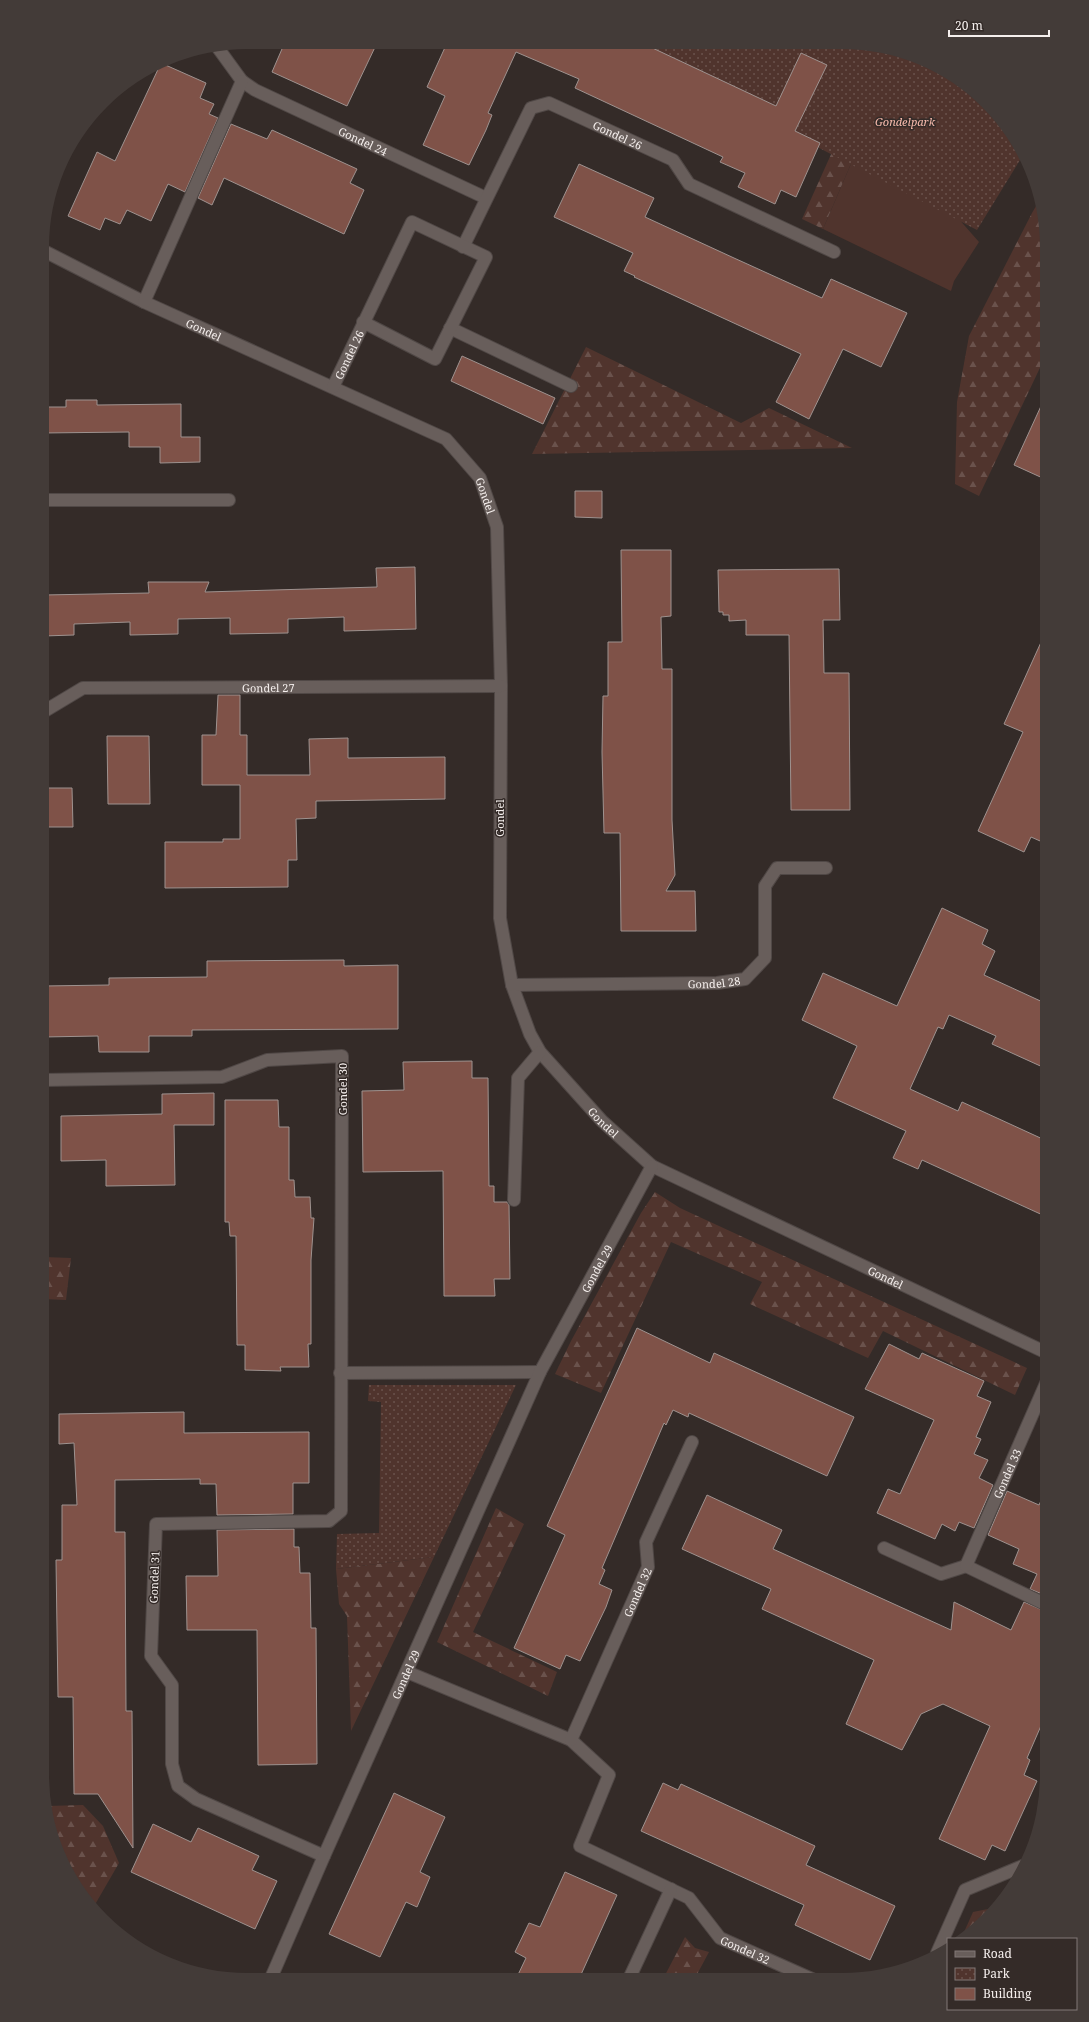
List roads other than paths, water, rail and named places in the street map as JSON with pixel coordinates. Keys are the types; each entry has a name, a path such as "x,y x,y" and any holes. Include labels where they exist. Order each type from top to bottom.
{"street":[{"name":"Gondel 24","path":"220,51 242,81 255,90 486,198"},
{"path":"144,302 242,81"},
{"name":"Gondel 26","path":"463,247 531,108 549,103 673,160 689,184 834,252"},
{"name":"Gondel 26","path":"333,387 363,322 412,222 486,257 435,359 363,322"},
{"name":"Gondel","path":"49,254 144,302 446,439 480,478 497,527 501,686 500,918 512,985 530,1034 540,1052 602,1121 652,1166 1040,1350"},
{"path":"450,328 571,386"},
{"path":"49,500 230,500"},
{"name":"Gondel 27","path":"49,708 83,688 501,686"},
{"name":"Gondel 28","path":"512,985 717,983 745,979 765,958 765,886 777,868 826,868"},
{"path":"514,1200 518,1078 540,1052"},
{"name":"Gondel 30","path":"49,1080 222,1077 267,1060 342,1056 340,1374"},
{"name":"Gondel 29","path":"273,1973 540,1372 652,1166"},
{"path":"340,1374 540,1372"},
{"name":"Gondel 31","path":"324,1856 196,1799 178,1786 172,1764 172,1685 151,1656 156,1524 329,1521 341,1511 340,1374"},
{"name":"Gondel 33","path":"966,1566 1040,1397"},
{"name":"Gondel 32","path":"571,1740 648,1567 646,1542 692,1442"},
{"path":"884,1548 941,1574 966,1566 1040,1602"},
{"name":"Gondel 32","path":"407,1672 571,1740 609,1775 580,1846 689,1898 720,1938 798,1973"},
{"path":"941,1946 965,1890 1016,1869"},
{"path":"632,1973 671,1889"}],"park label":[{"name":"Gondelpark","path":"905,121"}]}
